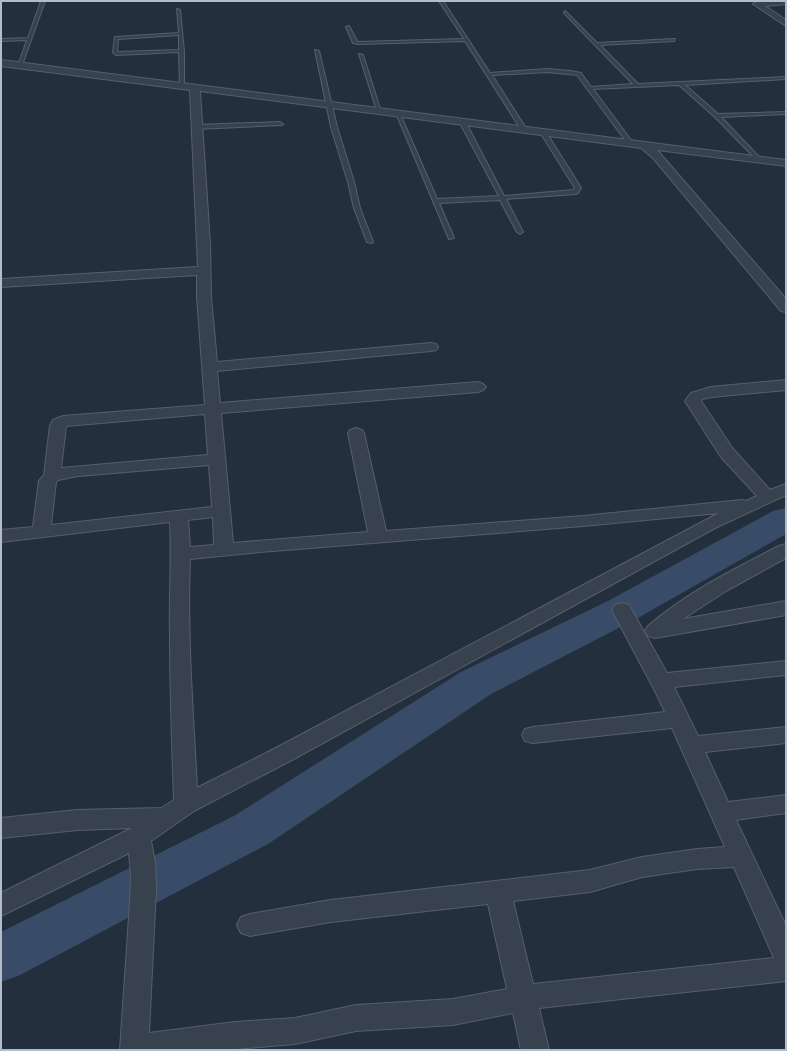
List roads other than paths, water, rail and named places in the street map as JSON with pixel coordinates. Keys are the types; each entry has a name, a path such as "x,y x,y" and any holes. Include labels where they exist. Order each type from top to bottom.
{"street":[{"path":"786,2 757,4 786,24"},
{"path":"1,63 786,163"},
{"path":"188,86 196,127 204,244 204,297 224,549"},
{"path":"644,145 657,156 786,308"},
{"path":"1,283 204,270"},
{"path":"210,367 431,347"},
{"path":"770,497 727,453 693,401 696,396 712,392 786,385"},
{"path":"41,532 48,481 52,476 58,426 61,421 478,387"},
{"path":"356,433 378,537"},
{"path":"52,476 78,471 216,460"},
{"path":"181,554 224,549 583,521 770,497"},
{"path":"1,905 140,847 165,818 186,804 288,751 709,524 770,497"},
{"path":"1,536 221,511"},
{"path":"179,516 181,554 179,590 180,668 186,804"},
{"path":"646,632 701,597 786,550"},
{"path":"646,632 786,608"},
{"path":"622,610 646,632 661,681 741,856 780,929 786,955"},
{"path":"661,681 786,668"},
{"path":"533,735 679,719"},
{"path":"690,745 786,735"},
{"path":"720,812 786,804"},
{"path":"1,828 77,820 165,818"},
{"path":"140,847 144,908 140,941 134,1049 236,1035 295,1031 356,1018 454,1012 547,994 786,969"},
{"path":"250,925 331,911 590,881 642,867 741,856"},
{"path":"498,892 535,1050"}],"lane":[{"path":"20,65 43,1"},
{"path":"441,1 524,130"},
{"path":"178,10 182,51 188,86"},
{"path":"565,12 637,86"},
{"path":"348,27 355,42 358,43 467,40"},
{"path":"181,34 116,38 115,52 116,54 121,54 182,51"},
{"path":"1,40 29,39"},
{"path":"596,44 674,40"},
{"path":"317,51 329,105 357,208 370,242"},
{"path":"361,55 379,111"},
{"path":"489,74 548,71 572,72 579,74 630,144"},
{"path":"588,88 786,78"},
{"path":"680,83 718,116 758,159"},
{"path":"718,116 786,113"},
{"path":"398,114 451,238"},
{"path":"463,123 520,232"},
{"path":"196,127 280,124"},
{"path":"434,201 502,198 571,193 578,191 543,132"}],"waterway":[{"path":"1,958 251,830 476,683 622,610 786,519"}]}
